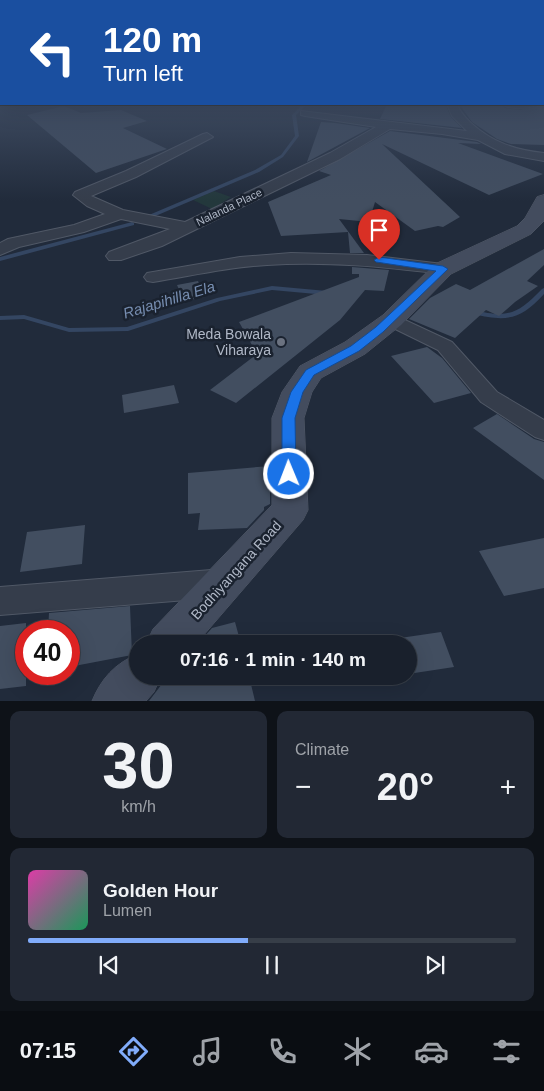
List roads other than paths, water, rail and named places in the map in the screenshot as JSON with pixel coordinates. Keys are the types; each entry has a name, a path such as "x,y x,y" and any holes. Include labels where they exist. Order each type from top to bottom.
{"street":[{"name":"Nalanda Place","path":"207,137 131,174 80,196 92,204 118,215 186,227 335,156 370,136"},
{"path":"472,136 479,137 495,147 520,154 544,157"},
{"name":"Bodhiyangana Road","path":"176,635 290,510 288,418 301,385 310,372 355,348 392,320 443,269 524,230 534,221 544,202"},
{"path":"0,250 14,243 78,229 118,215"},
{"path":"115,256 156,242 186,227"},
{"path":"153,276 242,262 288,260 379,260 443,269"},
{"path":"392,320 445,346 489,396 544,431"},
{"path":"0,601 225,583"},
{"path":"115,701 130,685"}],"waterway":[{"name":"Rajapihilla Ela","path":"151,216 257,171 282,156 297,136"},
{"name":"Rajapihilla Ela","path":"0,259 132,224"},
{"name":"Rajapihilla Ela","path":"0,318 24,317 69,330 128,329 219,299 272,288 327,293"},
{"name":"Rajapihilla Ela","path":"473,312 496,316 513,315 527,307 544,290"}],"place":[{"name":"Meda Bowala Viharaya","path":"281,342"}]}
